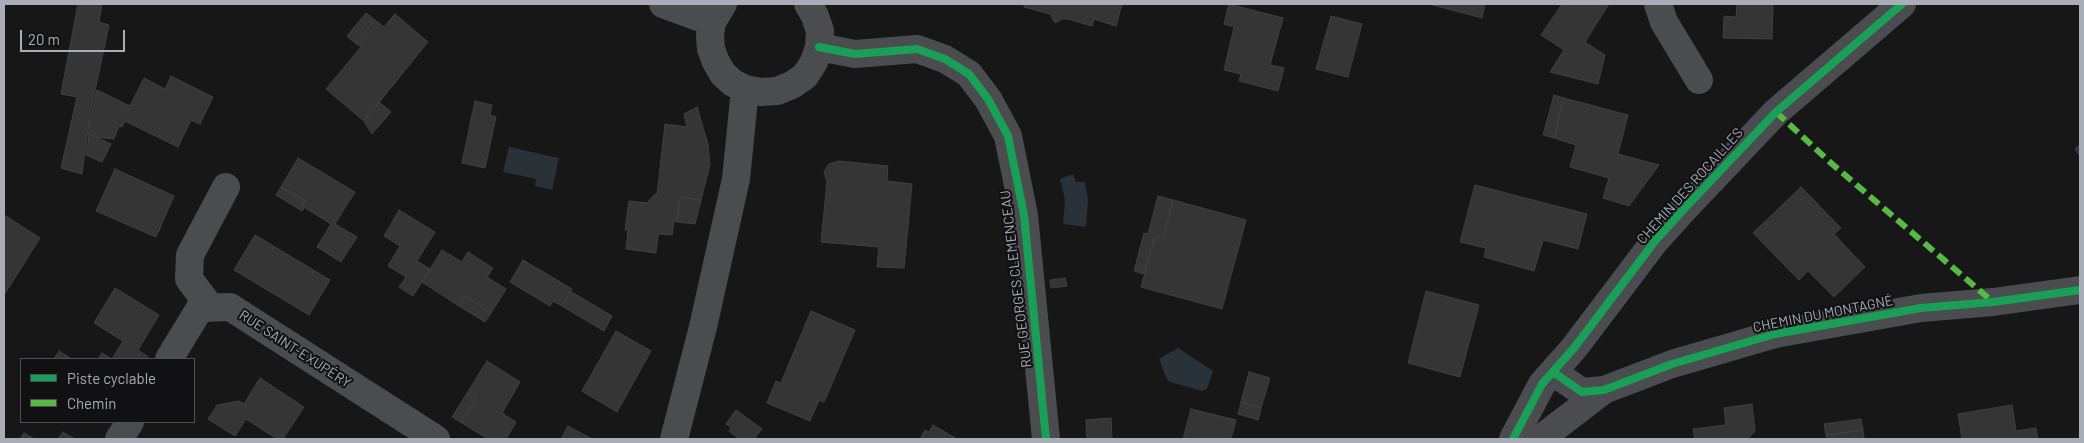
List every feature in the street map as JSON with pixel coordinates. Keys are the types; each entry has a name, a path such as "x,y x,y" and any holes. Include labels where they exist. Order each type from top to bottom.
{"street":[{"path":"663,4 717,13 710,36 711,49 716,62 723,74 733,83 745,89 761,92 777,91 792,86 805,76 814,62 820,47 820,31 815,16 808,4"},
{"path":"1658,4 1664,22 1699,80"},
{"name":"CHEMIN DES ROCAILLES","path":"1513,439 1542,384 1574,348 1655,241 1726,163 1776,112 1902,4"},
{"name":"RUE GEORGES CLEMENCEAU","path":"820,47 860,54 917,49 945,59 969,74 988,99 1008,136 1024,215 1046,439"},
{"path":"674,439 703,327 736,179 745,89"},
{"path":"211,308 189,279 190,255 226,187"},
{"name":"CHEMIN DU MONTAGNÉ","path":"1553,372 1582,392 1604,390 1672,364 1776,334 1921,308 1993,302 2080,290"},
{"name":"RUE SAINT-EXUPÉRY","path":"211,308 230,307 436,439"},
{"path":"170,358 200,308 211,308"},
{"name":"CHEMIN DU MONTAGNÉ","path":"1540,439 1604,390"},
{"path":"119,439 129,423"}],"shaded area":[{"path":"509,147 559,158 552,190 535,186 536,179 503,172"},
{"path":"1073,174 1076,182 1085,182 1088,200 1086,227 1063,224 1065,200 1060,179"},
{"path":"1178,348 1213,371 1207,389 1202,391 1170,382 1167,379 1159,359"}],"building":[{"path":"78,4 102,4 99,22 109,25 89,119 82,174 61,168 77,97 61,94"},
{"path":"1024,4 1122,4 1116,26 1094,19 1092,26 1068,19 1062,19 1055,23 1050,14 1024,7"},
{"path":"1229,4 1283,18 1270,65 1284,68 1278,91 1239,81 1241,74 1224,70 1234,27 1224,24"},
{"path":"1429,4 1485,4 1482,18"},
{"path":"1562,4 1609,4 1585,42 1605,55 1598,84 1550,72 1564,50 1541,35"},
{"path":"1737,4 1773,4 1772,39 1723,38 1724,16 1736,17"},
{"path":"366,13 375,20 355,43 347,36"},
{"path":"395,14 428,42 364,121 326,89 361,47 355,43 375,20 384,27"},
{"path":"1331,16 1362,24 1348,77 1316,69"},
{"path":"171,76 213,97 200,124 191,120 178,147 125,121 122,127 119,126 114,139 96,137 87,133 97,90 130,106 144,78 165,89"},
{"path":"1554,95 1564,98 1554,138 1543,135"},
{"path":"1564,98 1628,115 1618,154 1659,165 1629,206 1603,198 1609,178 1570,167 1576,145 1554,138"},
{"path":"475,101 492,105 490,115 496,117 485,168 462,163"},
{"path":"379,102 391,112 372,134 364,121"},
{"path":"697,107 708,144 710,165 701,200 680,197 677,222 674,221 672,235 658,234 656,253 626,249 628,230 625,230 629,201 647,203 655,194 657,195 665,124 687,127 684,114"},
{"path":"89,134 111,144 102,162 86,155"},
{"path":"2080,144 2080,156 2075,149"},
{"path":"298,158 355,192 335,224 357,237 341,262 317,247 331,224 302,206 305,201 281,187"},
{"path":"839,161 888,166 887,181 912,184 904,268 877,267 879,247 821,242 827,182 824,172 829,164"},
{"path":"115,169 174,196 156,237 96,211"},
{"path":"1475,185 1587,214 1578,249 1543,240 1534,271 1484,257 1486,248 1460,242"},
{"path":"281,187 305,201 302,211 276,195"},
{"path":"1801,187 1841,228 1834,234 1865,267 1834,297 1808,271 1799,280 1753,233"},
{"path":"1158,196 1173,200 1163,238 1155,236 1144,274 1134,271 1144,233 1148,234"},
{"path":"680,197 701,200 695,224 677,222"},
{"path":"1173,200 1246,220 1222,309 1141,287 1155,236 1163,238"},
{"path":"399,210 435,232 417,261 430,269 413,296 399,287 406,277 388,266 400,246 384,236"},
{"path":"6,216 40,238 4,295 4,220"},
{"path":"255,235 330,280 309,315 234,270"},
{"path":"442,250 462,262 468,252 493,268 487,277 506,289 491,313 465,296 459,306 422,282"},
{"path":"523,260 572,289 562,306 553,301 550,306 510,282"},
{"path":"1065,278 1067,286 1051,288 1050,280"},
{"path":"115,288 159,315 138,350 148,358 113,358 123,341 94,323"},
{"path":"570,291 612,316 604,331 562,306"},
{"path":"1426,291 1479,305 1460,377 1408,363"},
{"path":"465,296 491,313 485,322 459,306"},
{"path":"811,311 855,330 824,402 819,400 810,421 767,403 776,381 781,383"},
{"path":"616,331 651,351 617,412 582,391"},
{"path":"59,351 70,358 55,358"},
{"path":"102,353 110,358 99,358"},
{"path":"487,361 520,382 502,413 516,422 506,439 488,439 462,423 476,399 467,393"},
{"path":"1249,372 1270,378 1261,408 1241,402"},
{"path":"260,378 304,407 283,439 277,439 246,419 235,436 208,419 217,405 239,401 244,404"},
{"path":"467,393 476,399 462,423 452,417"},
{"path":"1241,402 1261,408 1258,420 1238,414"},
{"path":"1752,404 1755,431 1748,439 1695,439 1693,429 1726,425 1724,408"},
{"path":"2012,405 2016,431 2036,428 2038,439 1962,439 1958,414"},
{"path":"1191,409 1236,420 1231,439 1183,439"},
{"path":"736,410 762,429 754,439 738,438 729,431 731,428 726,424"},
{"path":"1111,418 1112,439 1087,439 1086,420"},
{"path":"1861,419 1863,430 1826,435 1824,424"},
{"path":"933,425 957,439 920,439 925,430 929,432"},
{"path":"568,426 592,439 561,439"},
{"path":"1863,430 1864,439 1827,439 1826,435"},
{"path":"63,432 75,439 58,439"},
{"path":"24,433 34,439 20,439"}],"marked path":[{"path":"1776,112 1831,163 1993,302"}],"cycle path":[{"path":"1513,439 1542,384 1574,348 1655,241 1776,112 1902,4"},
{"path":"819,47 855,54 917,49 945,59 969,74 988,99 1008,136 1024,215 1046,439"},
{"path":"1553,372 1582,392 1604,390 1672,364 1775,334 1921,308 1993,302 2080,290"}]}
